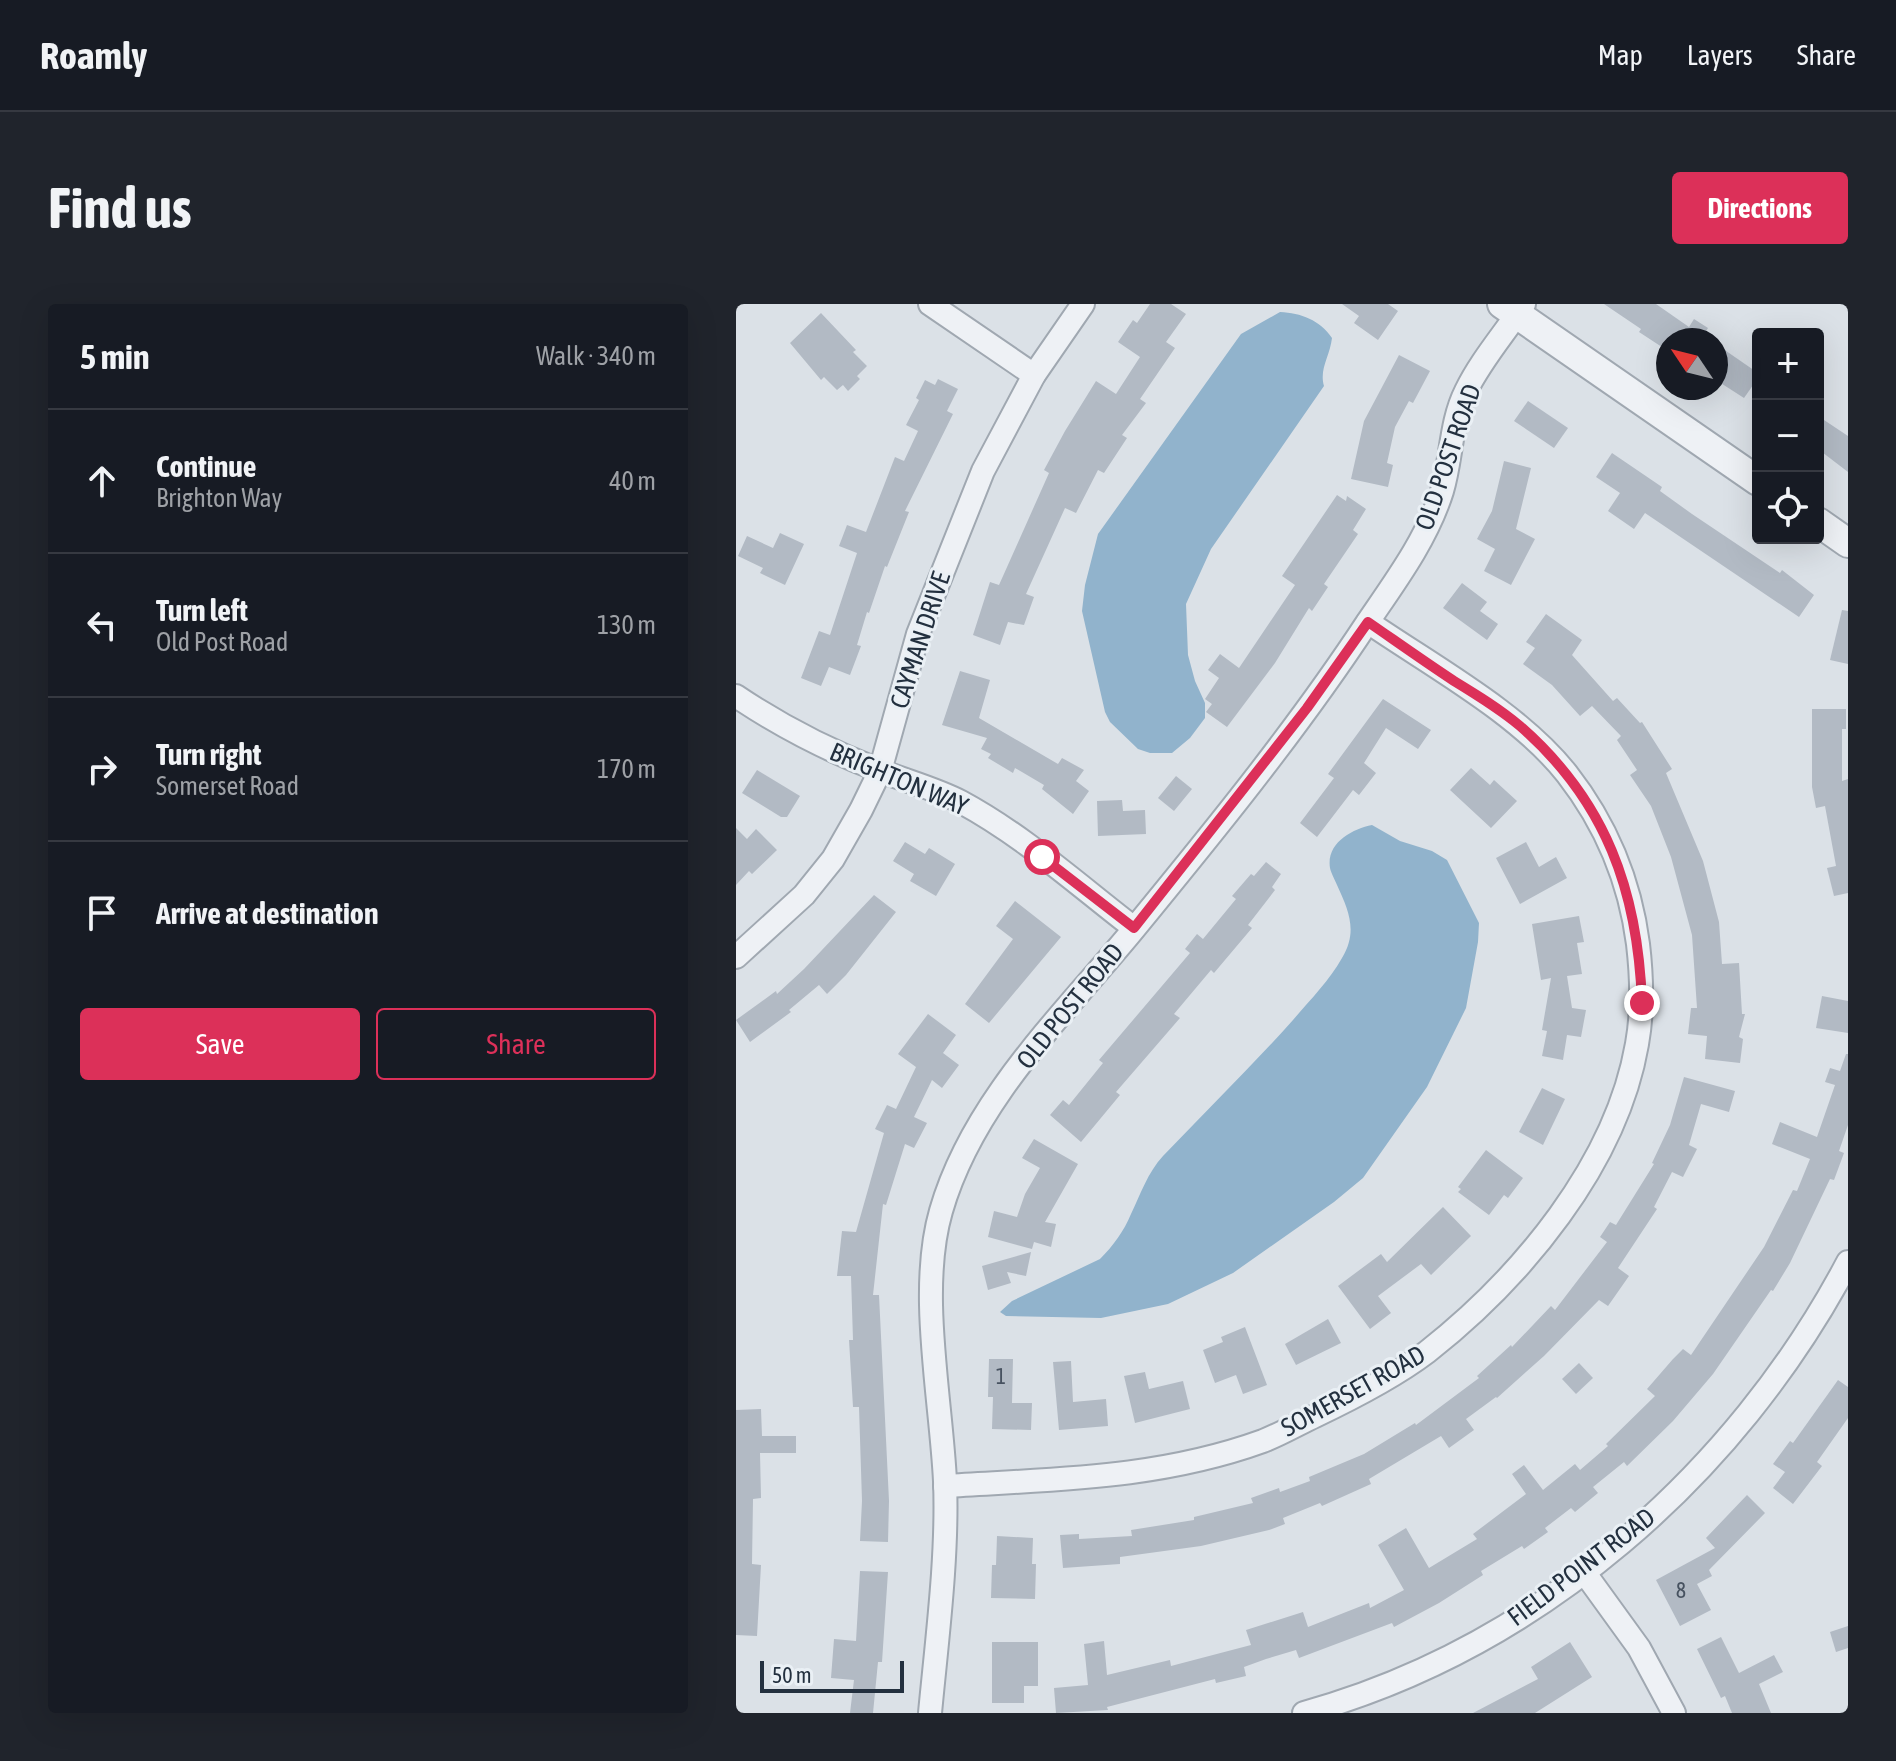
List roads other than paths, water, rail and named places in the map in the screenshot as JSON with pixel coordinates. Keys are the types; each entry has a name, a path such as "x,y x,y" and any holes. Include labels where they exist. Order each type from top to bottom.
{"street":[{"path":"930,304 1034,375"},
{"name":"CAYMAN DRIVE","path":"736,957 804,895 833,859 880,771 918,634 983,471 1034,375 1083,304"},
{"path":"1514,307 1752,477"},
{"name":"OLD POST ROAD","path":"930,1713 940,1612 945,1486 930,1266 940,1214 957,1162 989,1109 1025,1061 1307,708 1368,622 1432,518 1443,486 1456,417 1465,392 1514,307"},
{"path":"1824,526 1848,543"},
{"name":"SOMERSET ROAD","path":"945,1486 1091,1478 1171,1468 1265,1440 1349,1399 1425,1353 1504,1283 1572,1198 1607,1137 1628,1084 1638,1042 1642,1003 1635,925 1615,856 1601,826 1566,773 1523,729 1368,622"},
{"name":"BRIGHTON WAY","path":"736,696 786,729 880,771 932,788 992,820 1134,928"},
{"name":"FIELD POINT ROAD","path":"1304,1713 1391,1682 1461,1652 1584,1572 1641,1527 1696,1474 1782,1370 1828,1300 1848,1262"},
{"path":"1584,1572 1639,1648 1674,1713"}],"water":[{"path":"1280,312 1309,319 1322,326 1332,338 1324,368 1324,386 1211,549 1186,604 1188,655 1205,703 1205,718 1190,738 1172,753 1150,753 1138,749 1110,722 1105,712 1082,611 1098,534 1241,334"},
{"path":"1372,825 1400,841 1432,851 1447,860 1479,923 1466,1008 1427,1087 1363,1178 1233,1273 1168,1304 1101,1318 1006,1316 1000,1312 1012,1301 1100,1259 1122,1232 1158,1162 1325,982 1347,948 1351,930 1348,913 1330,868 1332,851 1349,834"}]}
